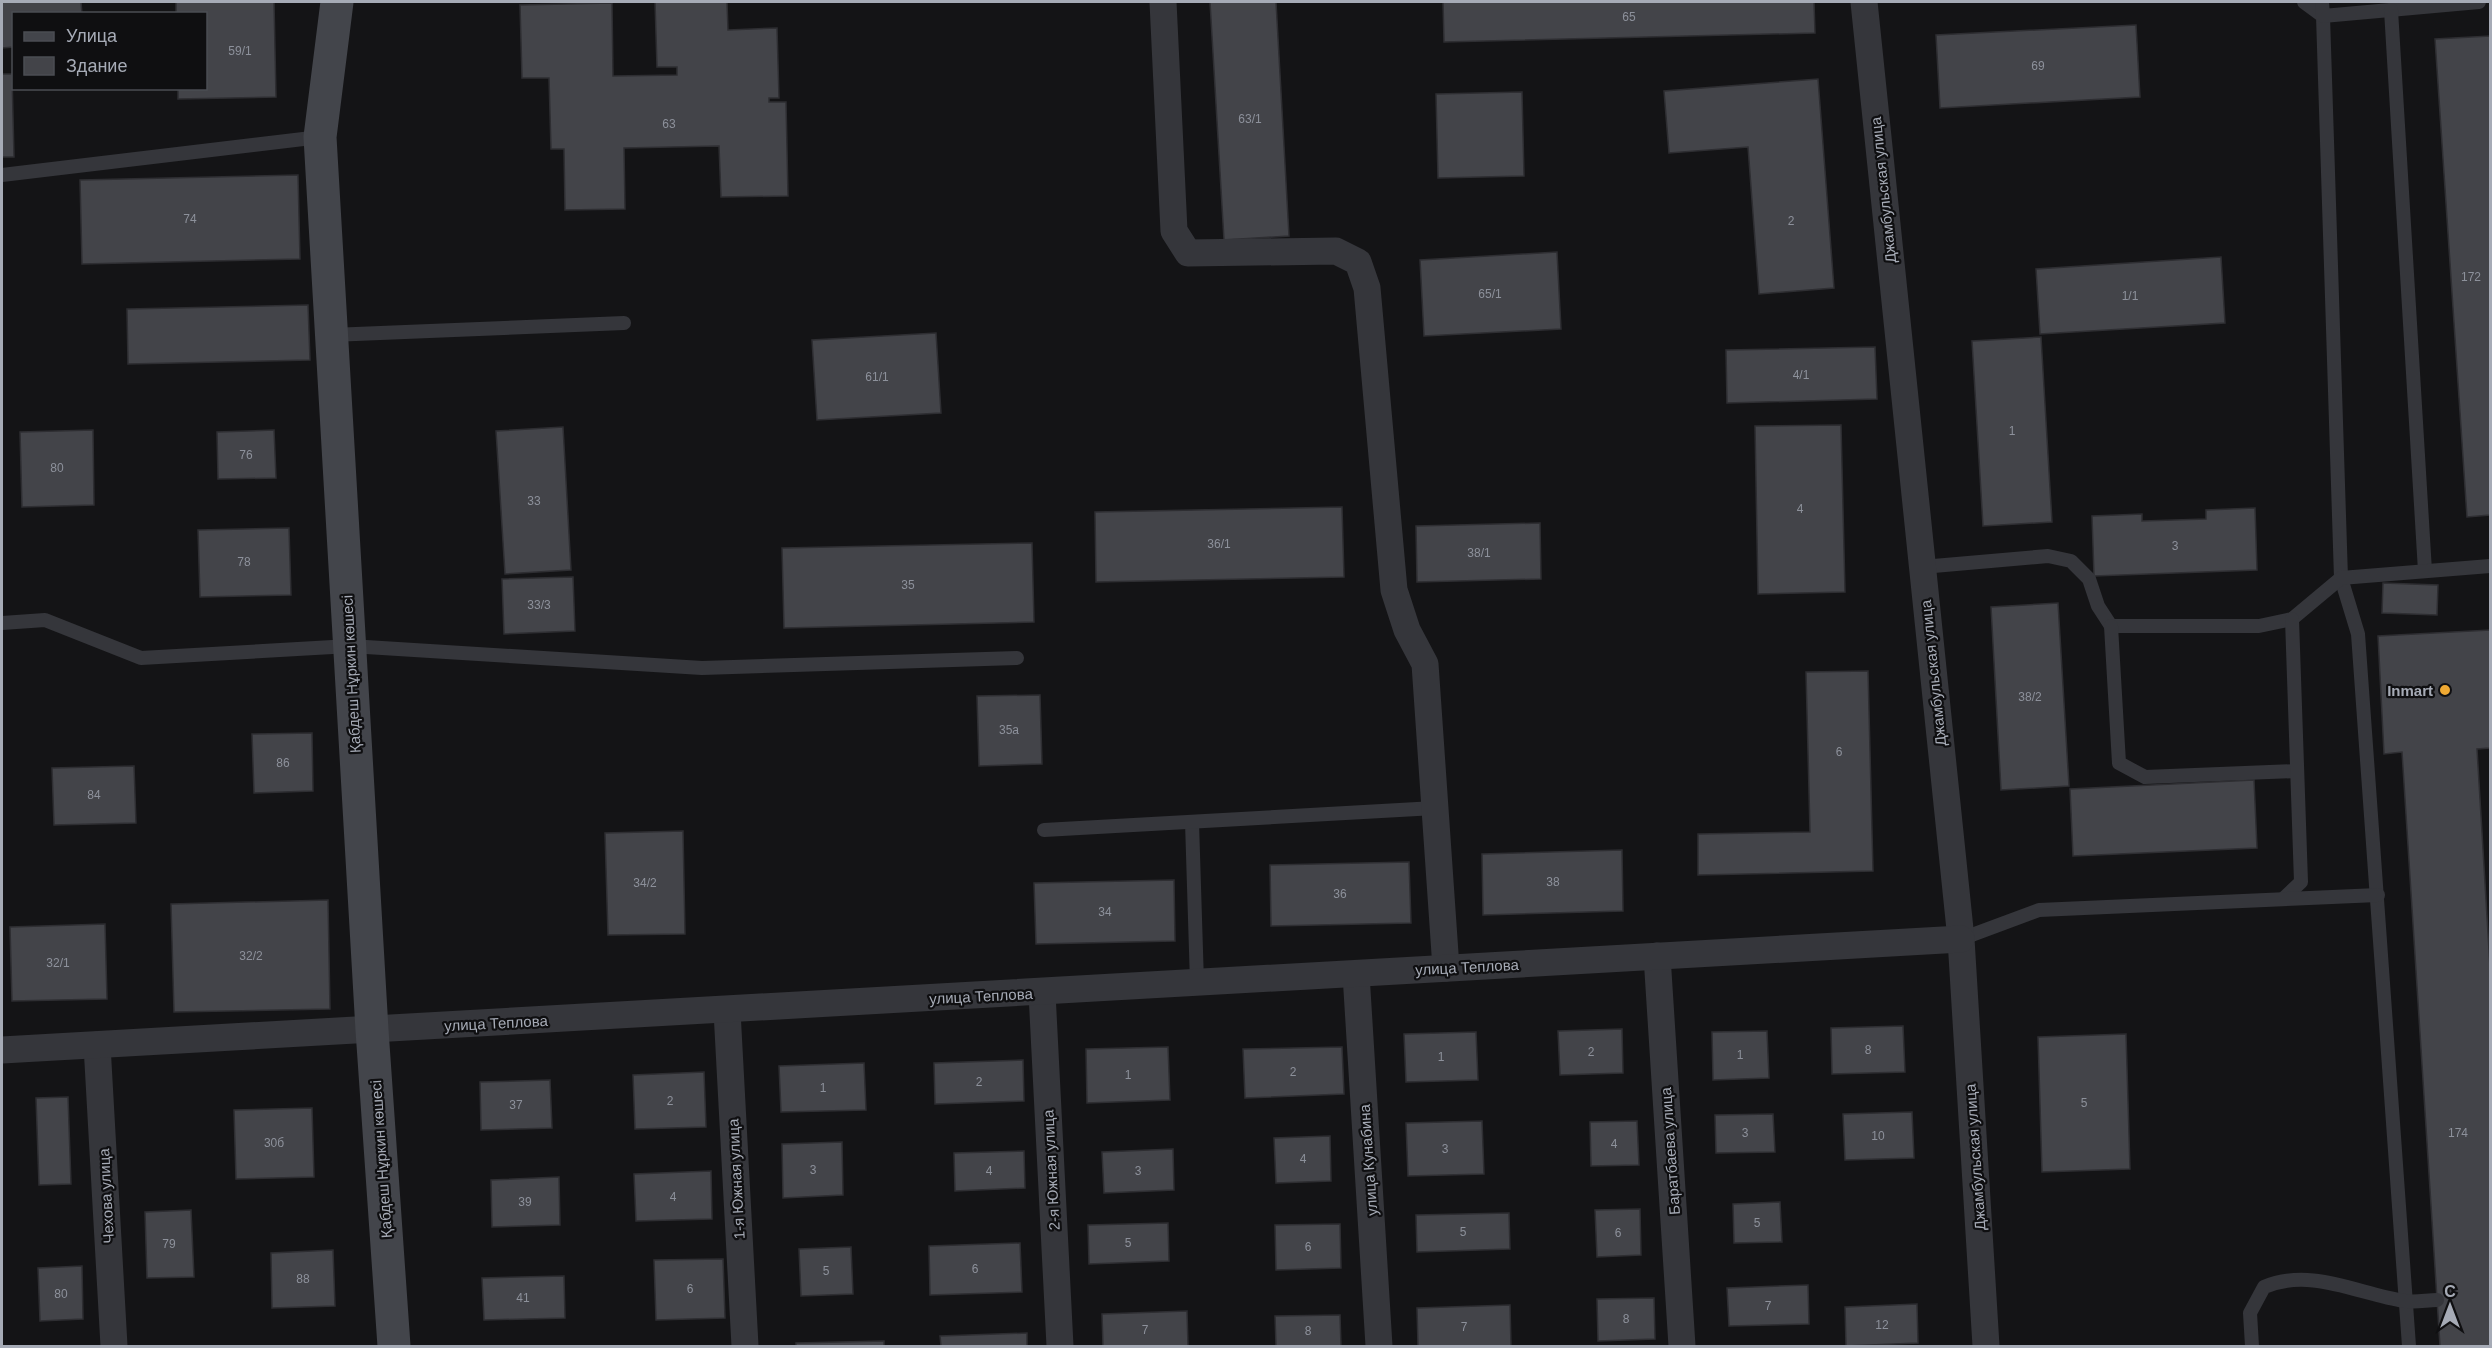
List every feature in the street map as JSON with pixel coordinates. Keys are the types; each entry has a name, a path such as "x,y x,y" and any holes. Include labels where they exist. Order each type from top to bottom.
{"street":[{"name":"Қабдеш Нұркин көшесі","path":"337,2 320,137 372,1030 394,1347"},
{"path":"1163,2 1174,231 1188,253 1336,250 1358,261 1367,288 1394,590 1407,630 1425,664 1446,968"},
{"name":"Джамбульская улица","path":"1864,2 1961,939 1986,1347"},
{"name":"улица Теплова","path":"2,1050 728,1011 1961,939"},
{"name":"Баратбаева улица","path":"1657,956 1682,1347"},
{"name":"улица Кунабина","path":"1356,974 1379,1347"},
{"name":"2-я Южная улица","path":"1041,993 1060,1347"},
{"name":"1-я Южная улица","path":"728,1011 745,1347"},
{"name":"Чехова улица","path":"97,1045 114,1347"}],"lane":[{"path":"2304,2 2322,9 2391,10 2479,2"},
{"path":"2322,9 2341,578 2358,634 2409,1347"},
{"path":"2391,10 2425,571"},
{"path":"2,175 320,137"},
{"path":"332,335 624,323"},
{"path":"1922,567 2048,556 2071,561 2089,579 2098,606 2111,626 2119,763 2145,777 2297,771"},
{"path":"2111,626 2259,626 2292,619 2341,578 2490,566"},
{"path":"2283,899 2301,882 2292,619"},
{"path":"2,623 45,621 141,658 350,646 702,668 1017,658"},
{"path":"1044,830 1435,808"},
{"path":"1192,822 1197,983"},
{"path":"1961,939 2039,910 2378,895"},
{"path":"2252,1347 2250,1313 2264,1287 2281,1280 2333,1282 2406,1302 2437,1300"}],"building":[{"path":"2,2 81,2 82,12 12,12 12,47 2,48"},
{"path":"176,2 274,2 276,97 178,99 178,90 207,90 207,12 176,12"},
{"path":"655,2 727,2 728,30 777,28 779,98 769,98 769,102 786,102 788,196 721,197 719,146 624,148 625,209 565,210 564,149 551,149 549,78 522,78 520,5 612,3 613,76 677,75 677,67 657,67"},
{"path":"1210,2 1276,2 1289,236 1224,240"},
{"path":"1443,2 1814,2 1815,33 1444,42"},
{"path":"2136,25 2140,97 1940,108 1936,35"},
{"path":"2490,36 2490,515 2467,517 2435,39"},
{"path":"2,74 12,74 14,157 2,157"},
{"path":"1818,79 1834,288 1759,294 1748,147 1669,153 1664,91"},
{"path":"1522,92 1524,176 1438,178 1436,94"},
{"path":"298,175 300,259 82,264 80,180"},
{"path":"1557,252 1561,329 1424,336 1420,260"},
{"path":"2221,257 2225,323 2040,334 2036,269"},
{"path":"308,305 310,360 128,364 127,309"},
{"path":"936,333 941,413 817,420 812,340"},
{"path":"2041,337 2052,522 1983,526 1972,341"},
{"path":"1875,347 1877,399 1727,403 1726,350"},
{"path":"1841,425 1845,592 1758,594 1755,426"},
{"path":"563,427 571,570 505,574 496,431"},
{"path":"93,430 94,505 22,507 20,432"},
{"path":"274,430 276,478 218,479 217,432"},
{"path":"1342,507 1344,577 1096,582 1095,512"},
{"path":"2255,508 2257,570 2094,576 2092,516 2142,514 2142,521 2206,519 2206,510"},
{"path":"1540,523 1541,579 1417,582 1416,526"},
{"path":"289,528 291,595 200,597 198,530"},
{"path":"1032,543 1034,622 784,628 782,548"},
{"path":"573,577 575,631 504,634 502,579"},
{"path":"2383,583 2438,585 2437,615 2382,613"},
{"path":"2058,603 2069,786 2001,790 1991,607"},
{"path":"2490,630 2490,748 2477,749 2490,967 2490,1346 2440,1346 2402,752 2384,754 2378,636"},
{"path":"1868,671 1873,871 1698,875 1698,834 1810,832 1806,672"},
{"path":"1040,695 1042,764 979,766 977,696"},
{"path":"312,733 313,791 254,793 252,734"},
{"path":"134,766 136,823 54,825 52,768"},
{"path":"2254,780 2257,848 2073,856 2070,789"},
{"path":"683,831 685,934 608,935 605,833"},
{"path":"1622,850 1623,911 1483,915 1482,854"},
{"path":"1409,862 1411,923 1271,926 1270,865"},
{"path":"1174,880 1175,941 1036,944 1034,883"},
{"path":"328,900 330,1009 174,1012 171,904"},
{"path":"105,924 107,999 12,1001 10,927"},
{"path":"1903,1026 1905,1072 1832,1074 1831,1028"},
{"path":"1622,1029 1623,1073 1560,1075 1558,1031"},
{"path":"1767,1031 1769,1078 1713,1080 1712,1032"},
{"path":"1476,1032 1478,1080 1406,1082 1404,1034"},
{"path":"2126,1034 2130,1169 2042,1172 2038,1037"},
{"path":"1168,1047 1170,1100 1087,1103 1086,1049"},
{"path":"1342,1047 1344,1094 1245,1098 1243,1049"},
{"path":"1023,1060 1024,1101 935,1104 934,1063"},
{"path":"864,1063 866,1110 781,1112 779,1066"},
{"path":"704,1072 706,1127 635,1129 633,1075"},
{"path":"550,1080 552,1128 481,1130 480,1082"},
{"path":"68,1097 71,1184 39,1185 36,1098"},
{"path":"312,1108 314,1177 236,1179 234,1110"},
{"path":"1912,1112 1914,1158 1845,1160 1843,1114"},
{"path":"1773,1114 1775,1152 1716,1153 1715,1115"},
{"path":"1482,1121 1484,1174 1408,1176 1406,1123"},
{"path":"1637,1121 1639,1165 1591,1166 1590,1122"},
{"path":"1330,1136 1331,1181 1276,1183 1274,1138"},
{"path":"842,1142 843,1195 783,1198 782,1144"},
{"path":"1173,1149 1174,1190 1104,1193 1102,1152"},
{"path":"1024,1151 1025,1188 955,1191 954,1153"},
{"path":"711,1171 712,1219 636,1221 634,1174"},
{"path":"559,1177 560,1225 492,1227 491,1180"},
{"path":"1780,1202 1782,1242 1734,1243 1733,1204"},
{"path":"1640,1209 1641,1255 1597,1257 1595,1210"},
{"path":"191,1210 194,1277 147,1278 145,1212"},
{"path":"1509,1213 1510,1249 1417,1252 1416,1215"},
{"path":"1168,1223 1169,1261 1089,1264 1088,1225"},
{"path":"1340,1224 1341,1268 1276,1270 1275,1225"},
{"path":"1020,1243 1022,1292 930,1295 929,1246"},
{"path":"851,1247 853,1294 801,1296 799,1249"},
{"path":"333,1250 335,1306 272,1308 271,1253"},
{"path":"723,1259 725,1318 656,1320 654,1260"},
{"path":"82,1266 83,1319 40,1321 38,1268"},
{"path":"564,1276 565,1318 484,1320 482,1278"},
{"path":"1808,1285 1809,1324 1729,1326 1727,1288"},
{"path":"1654,1298 1655,1339 1598,1341 1597,1299"},
{"path":"1917,1304 1918,1343 1846,1346 1845,1307"},
{"path":"1510,1305 1511,1346 1418,1346 1417,1308"},
{"path":"1187,1311 1188,1346 1103,1346 1102,1314"},
{"path":"1340,1315 1341,1346 1276,1346 1275,1316"},
{"path":"1027,1333 1027,1346 941,1346 940,1336"},
{"path":"884,1341 884,1346 796,1346 796,1343"}],"place":[{"name":"Inmart","path":"2445,690"}]}
